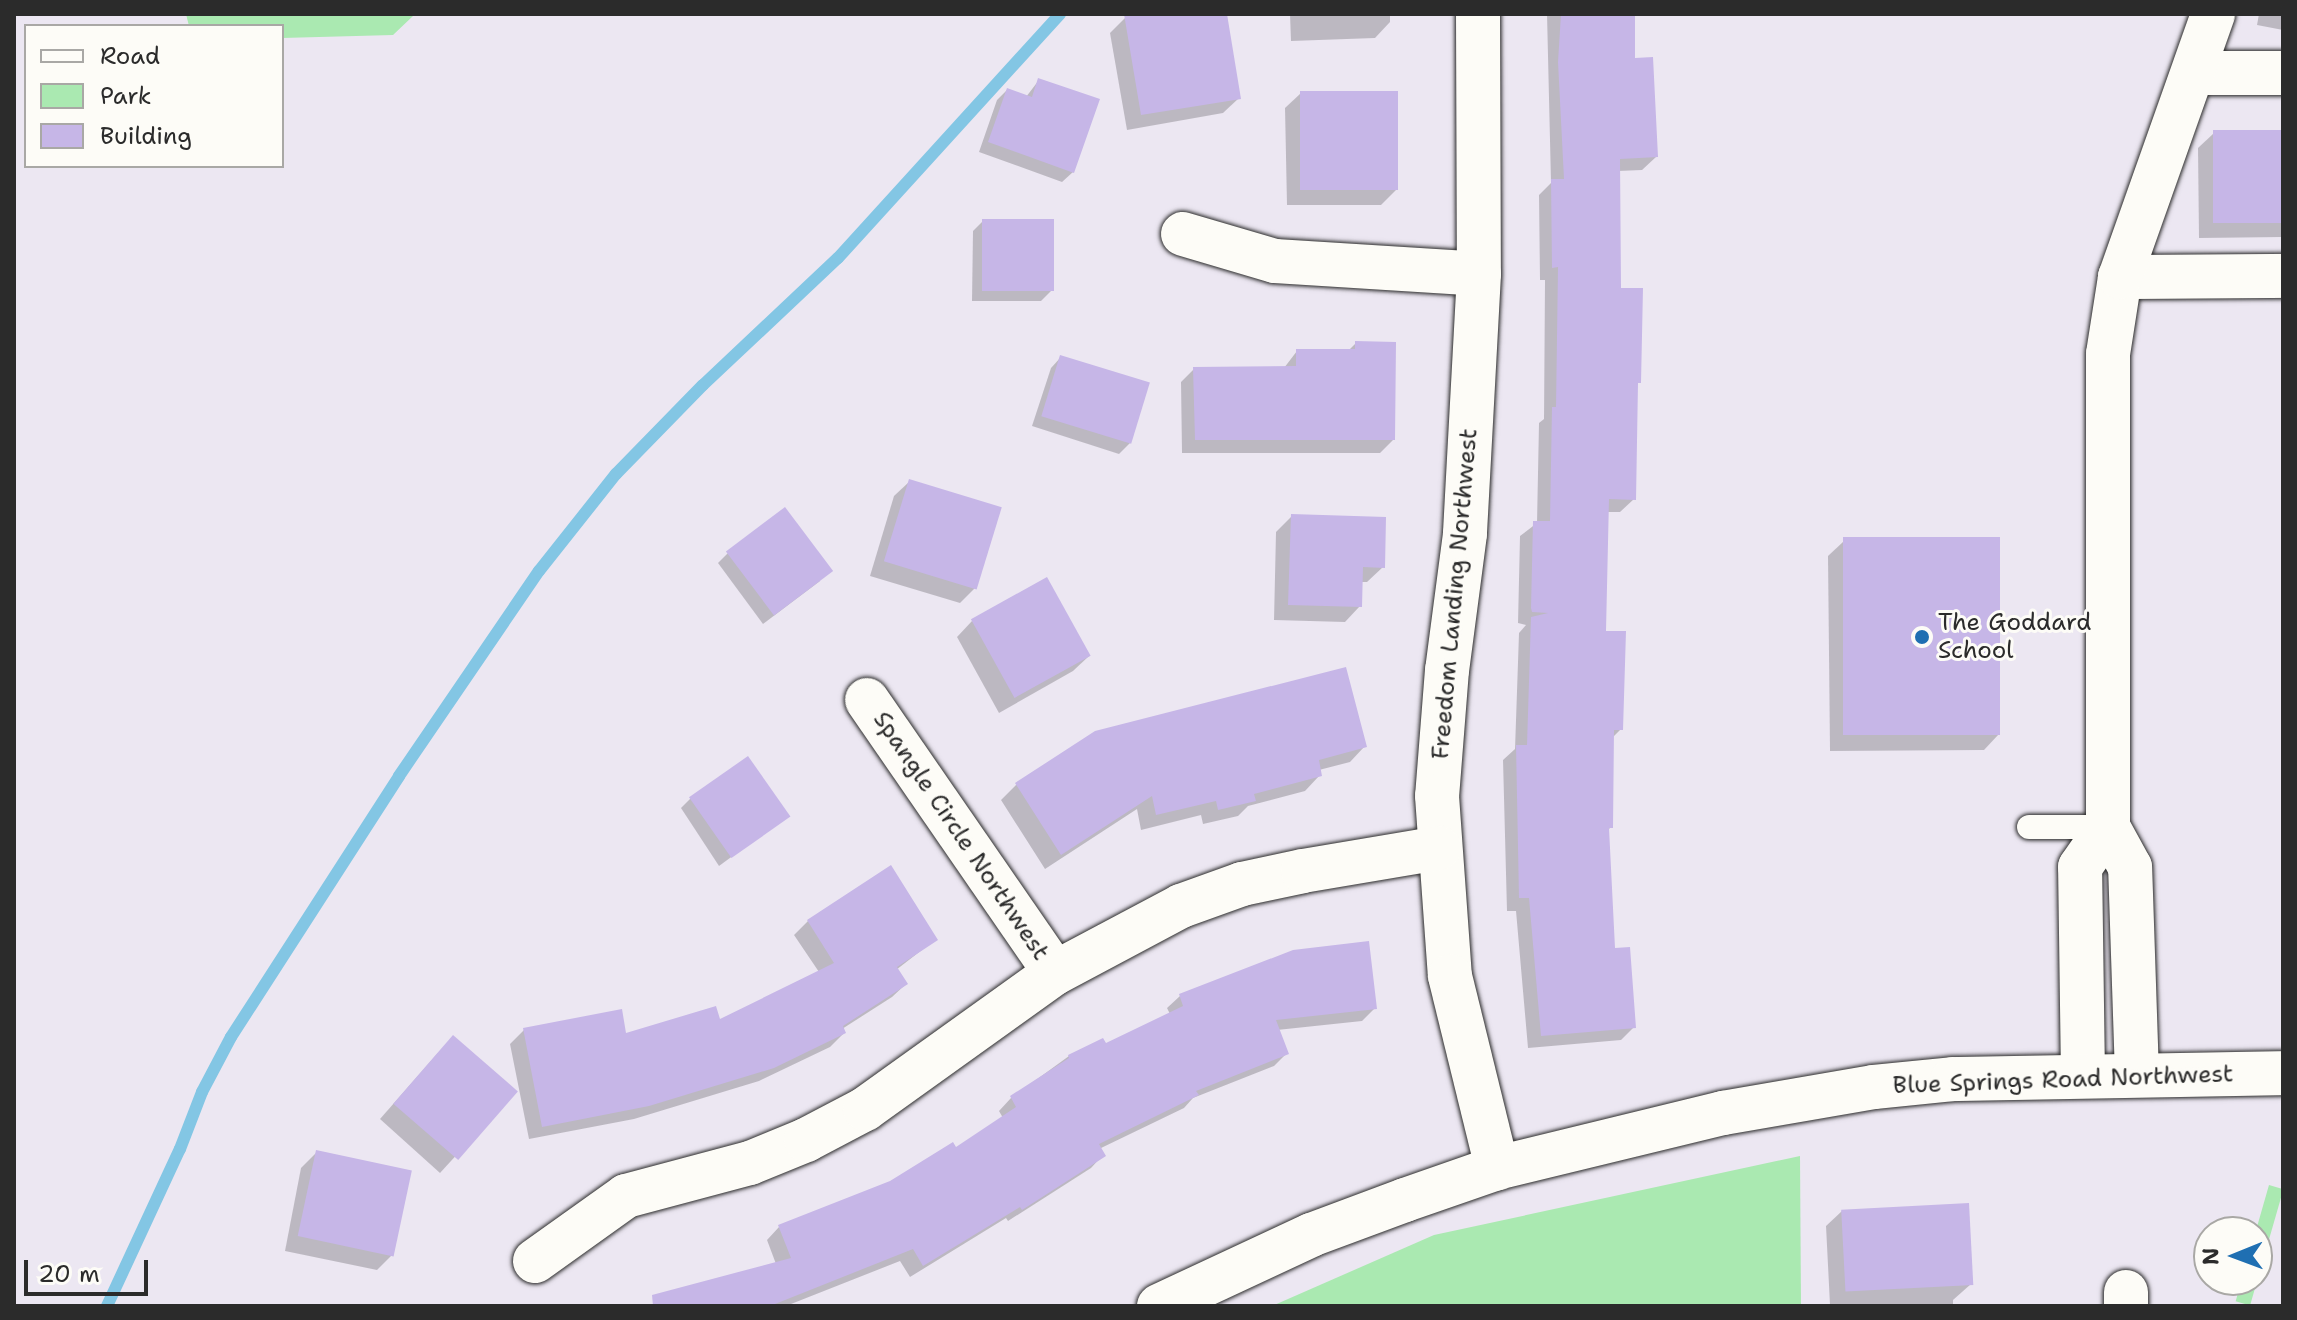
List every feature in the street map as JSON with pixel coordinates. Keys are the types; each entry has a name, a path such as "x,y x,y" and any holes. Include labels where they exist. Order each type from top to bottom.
{"street":[{"name":"Freedom Landing Northwest","path":"1478,14 1479,274 1465,534 1447,670 1437,796 1450,976 1497,1168"},
{"path":"2137,1075 2130,867 2108,827 2108,354 2120,277 2213,14"},
{"path":"2193,73 2283,73"},
{"path":"1183,234 1275,261 1479,274"},
{"path":"2120,277 2283,276"},
{"name":"Spangle Circle Northwest","path":"867,700 1055,973"},
{"path":"2083,1076 2080,867 2108,827"},
{"path":"535,1261 626,1196 750,1163 806,1140 865,1109 1055,973 1181,906 1242,884 1377,856 1439,848"},
{"name":"Blue Springs Road Northwest","path":"1159,1306 1311,1235 1497,1168 1723,1113 1859,1089 1953,1079 2283,1073"}],"lane":[{"path":"2029,827 2108,827"}],"green space":[{"path":"186,14 413,14 393,35 284,38 284,24 188,24"},
{"path":"1800,1156 1801,1306 1272,1306 1434,1235"},
{"path":"2269,1185 2283,1189 2273,1225 2273,1216 2260,1216"},
{"path":"2237,1296 2253,1296 2250,1305 2236,1301"}],"building":[{"path":"1124,14 1227,14 1241,99 1141,115"},
{"path":"1561,14 1635,14 1635,58 1653,57 1658,157 1620,159 1621,288 1643,288 1641,383 1638,383 1636,500 1609,499 1606,631 1626,631 1623,730 1614,730 1613,828 1609,828 1615,948 1630,947 1636,1028 1541,1036 1529,898 1519,898 1516,745 1527,745 1531,617 1548,613 1532,612 1531,608 1533,521 1550,521 1552,407 1556,407 1558,267 1552,268 1551,179 1564,179 1558,62"},
{"path":"1038,78 1100,99 1074,173 988,142 1007,88 1032,97"},
{"path":"1300,91 1398,91 1398,190 1300,190"},
{"path":"2213,130 2283,130 2283,223 2213,223"},
{"path":"982,219 1054,219 1054,291 982,291"},
{"path":"1355,341 1396,342 1395,440 1195,440 1193,367 1296,366 1296,349 1355,349"},
{"path":"1060,355 1150,382 1131,444 1041,416"},
{"path":"909,479 1002,507 977,590 884,561"},
{"path":"785,507 833,571 774,615 726,552"},
{"path":"1291,514 1386,517 1385,568 1363,567 1362,607 1288,605"},
{"name":"The Goddard School","path":"1843,537 2000,537 2000,735 1843,735"},
{"path":"1047,577 1091,656 1015,698 971,619"},
{"path":"1346,667 1367,747 1319,760 1322,776 1254,794 1256,801 1218,810 1216,801 1156,815 1152,796 1061,855 1015,783 1095,731"},
{"path":"748,756 790,817 731,858 689,797"},
{"path":"891,865 938,940 897,967 908,984 843,1026 846,1033 774,1068 649,1106 542,1127 523,1028 622,1009 626,1033 716,1006 720,1019 834,963 807,920"},
{"path":"1369,941 1377,1009 1276,1020 1289,1054 1196,1091 1199,1095 1099,1144 1106,1156 1022,1210 1020,1207 923,1266 913,1249 770,1306 653,1306 652,1295 791,1258 778,1225 890,1181 953,1142 956,1147 1016,1107 1010,1096 1069,1058 1068,1055 1103,1038 1106,1043 1183,1006 1179,994 1293,950"},
{"path":"453,1035 518,1091 458,1160 393,1104"},
{"path":"316,1150 412,1170 394,1256 298,1236"},
{"path":"1969,1203 1973,1285 1845,1292 1841,1210"}],"waterway":[{"path":"107,1306 180,1149 202,1092 231,1037 399,776 539,571 616,474 703,385 838,258 1060,14"}],"place":[{"name":"The Goddard School","path":"1922,637"}]}
